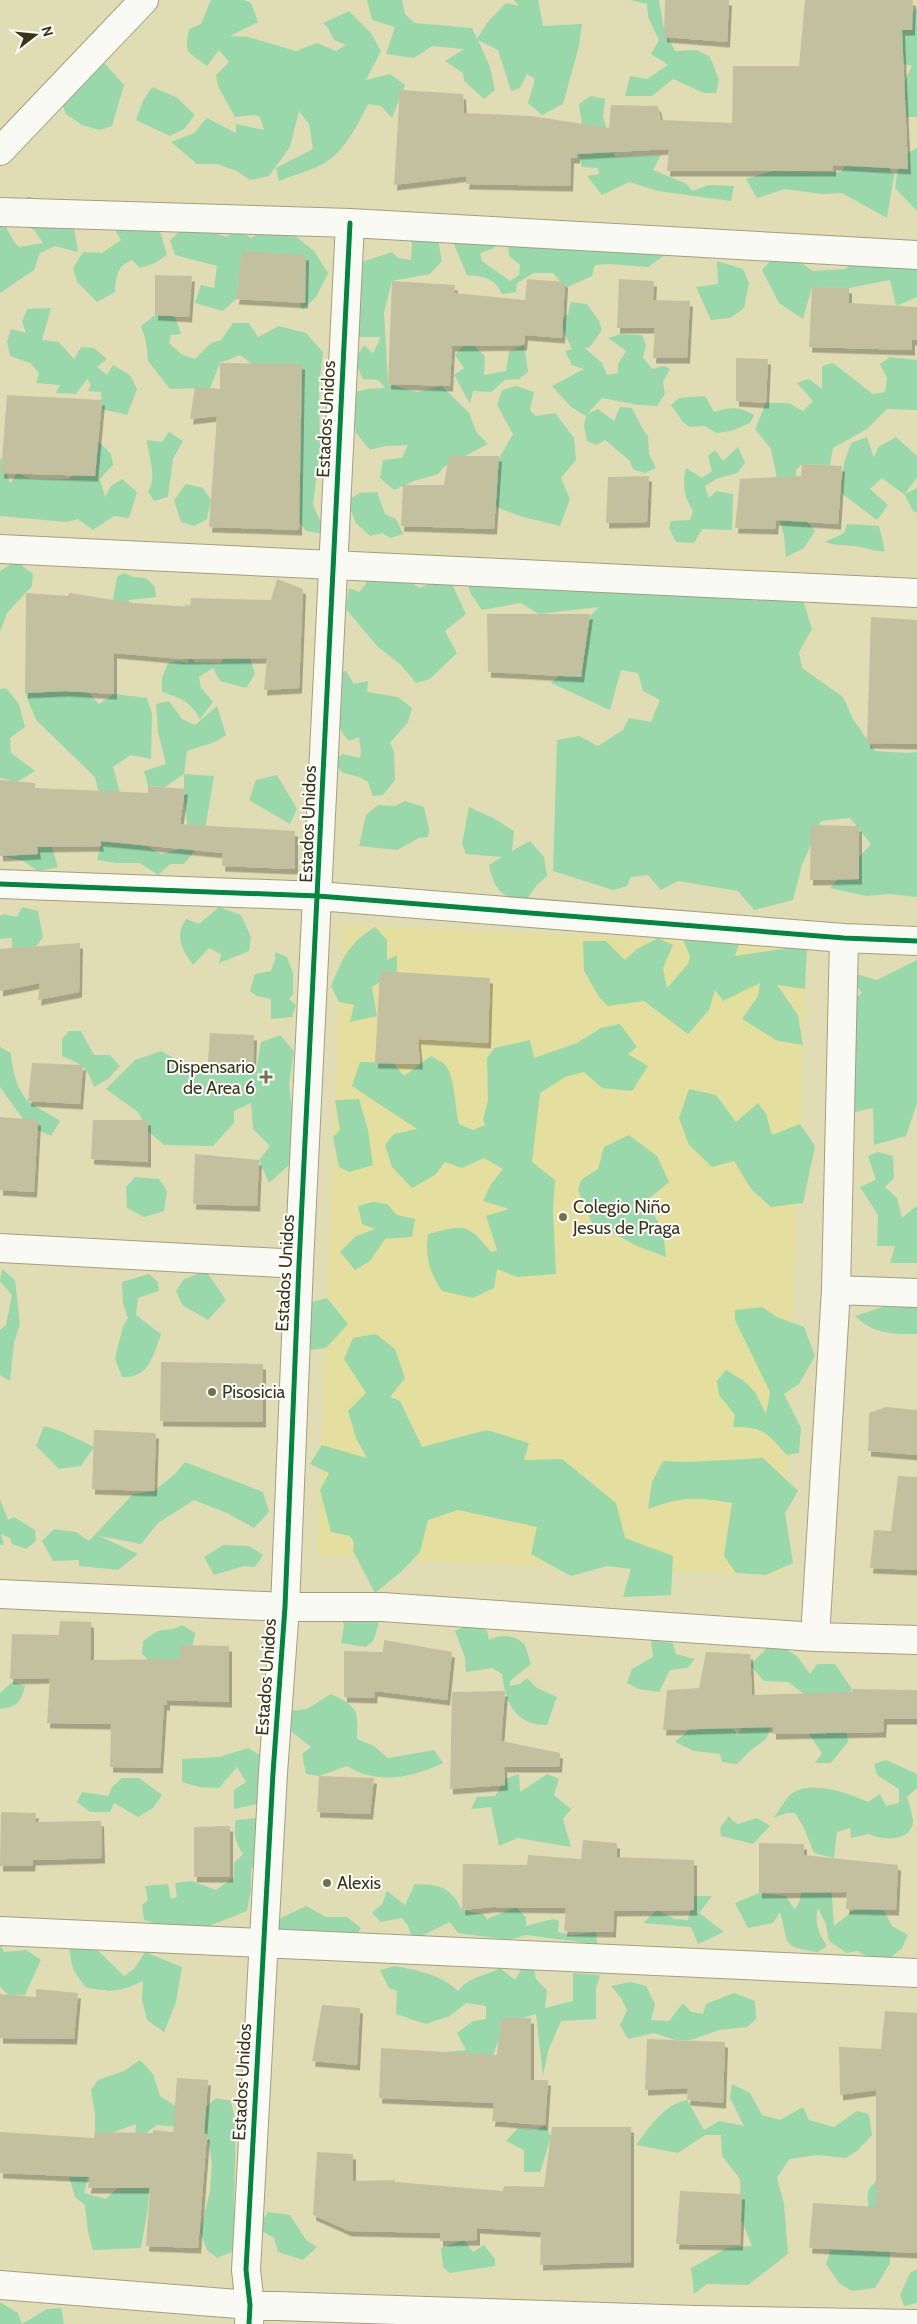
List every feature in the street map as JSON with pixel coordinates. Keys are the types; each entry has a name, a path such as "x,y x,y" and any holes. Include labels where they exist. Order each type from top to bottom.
{"street":[{"path":"0,151 144,0"},
{"path":"0,212 350,223 917,255"},
{"name":"Estados Unidos","path":"250,2314 246,2270 272,1773 285,1607 299,1264 350,223"},
{"path":"0,549 917,593"},
{"path":"0,884 318,896 844,938 917,941"},
{"path":"815,1636 836,1290 844,938"},
{"path":"0,1248 299,1264"},
{"path":"836,1290 917,1293"},
{"path":"0,1594 285,1607 382,1607 815,1636 917,1640"},
{"path":"0,1931 917,1973"},
{"path":"0,2286 250,2314 917,2324"}],"shaded area":[{"name":"Colegio Niño Jesus de Praga","path":"342,925 807,945 782,1575 317,1556"}],"green space":[{"path":"211,0 244,0 251,3 258,22 230,36 248,37 296,51 317,43 336,51 346,45 334,40 323,23 349,11 371,33 381,51 366,80 390,74 405,85 392,118 381,106 368,104 350,137 331,159 279,181 276,168 313,149 309,124 299,111 290,147 269,176 250,180 237,171 217,164 197,164 171,142 194,133 207,118 236,133 236,124 264,130 260,117 255,115 235,117 218,86 216,75 229,62 219,50 207,66 191,54 187,48 189,29 201,24"},
{"path":"367,0 402,0 405,14 415,23 472,28 477,39 487,23 506,3 519,6 514,0 538,0 543,26 582,24 579,46 563,104 542,115 528,103 535,79 527,74 520,88 511,91 498,50 478,40 490,67 495,90 484,99 464,81 463,73 445,61 464,49 432,46 414,58 386,54 395,27 372,20"},
{"path":"630,0 659,0 664,29 675,51 697,50 710,57 719,80 716,93 704,93 673,79 652,96 625,96 630,76 647,79 668,65 651,54 659,40 648,17 647,4"},
{"path":"917,7 917,117 906,117 904,82 912,66 879,57"},
{"path":"99,57 124,85 112,126 100,130 82,125 66,114 54,85"},
{"path":"152,87 176,97 195,115 184,129 170,136 136,120 143,101"},
{"path":"591,96 605,99 603,117 615,157 661,155 653,170 687,184 692,191 709,185 734,186 731,201 658,191 629,182 602,195 587,176 599,174 598,168 582,167 577,148 583,132 579,104"},
{"path":"917,148 917,211 895,188 900,157"},
{"path":"848,157 882,159 894,175 887,218 842,193 822,194 785,189 757,198 746,179 772,171 842,172"},
{"path":"29,196 73,221 78,252 55,246 40,253 34,270 0,293 0,217 19,247 43,243 34,230 19,222 15,207"},
{"path":"154,221 161,234 167,255 155,263 140,268 132,260 127,262 118,272 115,292 97,302 77,282 73,268 83,252 102,253 121,240 114,228"},
{"path":"187,225 227,237 236,229 251,238 261,232 294,235 314,251 328,273 316,297 302,310 287,254 268,253 240,271 236,299 223,311 195,303 201,285 214,288 217,266 175,255 170,240"},
{"path":"408,231 438,240 442,261 430,274 392,281 384,312 388,384 417,392 442,386 469,413 477,433 488,444 444,467 438,474 414,481 394,490 380,478 383,460 402,458 408,445 385,446 370,450 356,433 355,422 345,395 367,389 385,388 378,380 363,379 354,360 364,345 373,353 381,337 359,337 354,332 355,317 360,303 351,279 356,264 392,252 398,258 411,260 412,244"},
{"path":"501,238 493,249 480,253 482,261 510,281 519,275 520,265 509,256 508,243 659,245 665,255 648,267 609,264 595,265 592,276 565,288 553,273 534,273 517,283 516,292 502,294 492,281 479,276 467,275 452,240"},
{"path":"865,253 898,260 917,270 917,297 896,306 890,280 849,288 812,287 803,319 779,303 762,270 774,257 797,260 813,271 845,269"},
{"path":"717,261 743,269 749,283 744,308 730,318 711,320 696,287 718,284"},
{"path":"571,302 587,304 599,321 602,330 590,347 585,348 602,363 607,375 618,373 618,364 626,351 608,338 621,334 642,335 646,345 643,357 652,369 664,366 670,369 663,382 665,394 657,406 639,405 602,398 587,414 598,409 614,421 620,407 632,408 648,436 649,454 656,468 645,473 633,469 630,461 605,440 597,445 587,441 584,426 586,416 571,407 552,386 584,369 572,365 565,351 572,349 558,320 568,314"},
{"path":"51,308 42,340 59,342 74,359 81,347 94,348 107,359 97,367 107,375 113,365 130,375 137,389 127,415 102,409 101,392 88,391 91,385 87,379 76,394 56,393 60,385 36,383 39,373 30,363 10,356 7,341 11,329 26,333 22,322 27,309"},
{"path":"155,315 175,316 181,334 171,335 169,343 181,354 195,359 211,343 221,340 233,323 249,323 258,337 279,326 306,333 323,352 319,387 320,450 313,505 326,534 306,531 284,501 260,370 240,355 220,363 210,388 170,389 148,361 146,341 141,326"},
{"path":"468,340 485,356 484,375 506,371 509,351 524,345 528,372 519,379 505,380 491,392 473,391 470,404 454,375 464,368 455,355"},
{"path":"890,357 917,360 917,410 887,409 867,429 833,448 830,465 802,464 796,470 796,507 815,531 804,548 786,557 784,535 776,510 778,484 771,449 755,429 766,403 789,403 803,411 813,401 797,383 809,379 822,389 822,366 833,363 873,394 885,392 887,378 880,364"},
{"path":"516,386 534,392 530,410 536,416 555,413 574,438 576,460 561,478 570,499 560,526 523,517 496,507 498,460 513,434 497,405 502,390"},
{"path":"705,396 714,412 734,408 754,415 750,423 731,431 716,433 705,426 690,427 683,422 671,405 679,398"},
{"path":"169,432 183,441 173,459 168,497 154,501 148,492 151,486 152,467 147,440 162,442"},
{"path":"867,437 874,458 878,447 896,437 917,456 917,477 905,494 917,488 917,513 913,511 905,495 882,478 870,489 888,505 877,520 841,493 844,463 851,443"},
{"path":"98,441 111,454 113,465 100,479 105,497 111,486 122,479 137,492 129,518 114,516 93,530 78,519 66,522 0,516 0,457 10,484 17,473 32,479 69,479"},
{"path":"738,447 745,463 737,473 716,479 705,486 709,498 716,491 733,494 732,530 702,529 694,543 676,542 669,528 671,521 690,520 693,511 685,490 686,468 702,478 712,471 708,456 715,450 723,461"},
{"path":"186,484 203,488 211,500 207,519 194,526 181,522 174,500"},
{"path":"377,492 385,514 396,519 403,534 391,538 382,533 370,536 356,523 347,500 360,493"},
{"path":"847,524 879,526 885,551 825,542 844,533"},
{"path":"16,561 33,574 32,586 7,613 0,632 0,571"},
{"path":"124,573 133,577 146,578 155,587 156,597 129,600 126,625 113,600 117,577"},
{"path":"367,573 399,573 419,588 429,584 430,574 452,584 466,614 445,631 457,653 430,679 416,683 401,665 377,646 346,609 349,588 359,592 366,584"},
{"path":"464,576 600,592 639,587 689,597 705,589 756,601 775,593 803,600 812,629 799,652 802,668 843,697 853,719 875,751 917,752 917,897 889,894 866,896 830,888 871,844 850,818 821,821 802,865 793,900 754,910 738,891 678,881 661,890 648,875 631,877 627,886 613,890 553,871 557,740 579,736 598,746 623,730 629,718 651,722 660,700 643,691 638,673 621,670 610,710 551,683 584,655 590,616 599,607 539,614 521,603 482,610 471,594"},
{"path":"185,604 193,607 189,639 194,662 221,663 235,637 246,645 255,674 246,688 220,681 213,668 199,677 201,688 213,702 200,719 184,701 162,692 162,678 168,663 179,661 188,663"},
{"path":"346,671 354,684 368,681 367,692 398,697 412,708 408,722 390,743 394,752 395,780 383,795 373,796 368,782 359,777 343,773 332,761 343,754 360,758 361,752 359,737 349,741 339,726 334,709 332,674"},
{"path":"46,675 61,691 88,692 99,704 114,694 147,698 152,714 151,759 131,755 113,767 121,797 145,845 161,854 180,849 188,832 184,798 184,774 214,776 203,841 184,864 170,864 158,875 140,863 116,863 97,860 106,823 95,777 36,720 25,693 44,692"},
{"path":"6,688 19,704 25,727 10,738 11,753 35,771 17,782 0,778 0,689"},
{"path":"169,701 182,719 195,725 217,706 226,735 215,742 187,751 184,774 165,787 148,786 144,771 166,764 158,732 156,704"},
{"path":"277,775 297,809 290,824 249,800 256,780"},
{"path":"405,801 424,807 429,829 428,837 419,838 397,850 359,846 366,815 378,805 395,806"},
{"path":"469,807 493,818 514,831 512,851 530,841 544,857 547,876 536,886 525,902 504,894 496,886 489,865 502,857 466,854 462,844"},
{"path":"37,834 52,847 58,867 38,871 23,861 0,856"},
{"path":"22,907 38,911 43,937 34,949 12,948 12,938 0,939 0,916 4,914 17,917"},
{"path":"219,907 241,915 251,937 249,951 219,963 221,954 209,948 193,965 181,943 180,931 182,925 186,919 199,924"},
{"path":"375,927 387,940 387,960 397,955 397,972 372,987 377,1016 350,1022 354,1005 339,1002 331,986 347,952 358,940"},
{"path":"658,938 673,945 663,968 667,988 688,964 690,956 683,940 740,942 735,956 807,945 805,989 777,985 798,1015 803,1045 778,1041 742,1019 758,996 760,983 723,1001 715,990 709,1010 688,1034 644,1001 608,1006 599,997 584,971 583,941 606,941 625,960 637,949"},
{"path":"275,952 287,957 293,973 293,994 289,999 296,1005 292,1017 271,1019 271,999 257,996 250,991 255,974 271,971 275,960"},
{"path":"917,960 917,1103 906,1136 874,1145 873,1108 842,1115 839,1011 862,993 846,971 877,980"},
{"path":"620,1024 637,1047 628,1054 648,1066 632,1091 602,1088 584,1072 565,1077 540,1093 532,1162 555,1180 553,1211 556,1274 517,1277 497,1269 494,1288 473,1298 442,1291 429,1264 427,1250 428,1234 464,1228 476,1235 491,1252 497,1250 486,1216 509,1209 483,1201 491,1184 503,1169 484,1158 462,1168 445,1162 435,1175 412,1188 392,1167 385,1145 394,1134 417,1129 352,1086 360,1062 393,1063 404,1076 431,1056 440,1061 445,1065 451,1077 459,1124 473,1130 485,1125 483,1119 488,1101 487,1058 494,1048 530,1040 534,1058 577,1043 601,1028"},
{"path":"69,1031 81,1031 94,1055 110,1055 120,1066 108,1079 94,1087 86,1070 74,1061 62,1056 62,1039"},
{"path":"280,1035 294,1051 289,1085 294,1123 289,1165 269,1183 259,1160 270,1146 253,1129 251,1103 234,1111 234,1123 213,1146 164,1145 148,1131 138,1112 106,1089 135,1060 161,1051 197,1068 217,1072 256,1072 261,1042"},
{"path":"0,1047 11,1053 15,1078 27,1100 60,1121 51,1136 28,1126 0,1087"},
{"path":"689,1089 716,1095 736,1122 758,1103 766,1114 772,1135 800,1124 815,1146 803,1203 771,1207 751,1189 734,1161 712,1167 689,1145 679,1118"},
{"path":"359,1099 368,1130 373,1165 349,1172 339,1167 333,1137 340,1130 335,1100"},
{"path":"629,1135 657,1156 669,1182 645,1202 663,1229 666,1257 637,1246 613,1233 595,1231 578,1190 581,1180 598,1169 604,1147"},
{"path":"878,1152 893,1156 894,1178 885,1187 897,1198 902,1218 915,1207 917,1208 917,1263 890,1263 895,1246 877,1246 878,1215 860,1187 876,1180 868,1156"},
{"path":"135,1177 159,1179 167,1191 164,1211 144,1217 127,1208 126,1187"},
{"path":"373,1202 387,1204 397,1215 415,1219 412,1237 385,1239 370,1261 355,1270 340,1252 356,1236 375,1229 362,1224 358,1206"},
{"path":"2,1269 15,1280 20,1324 14,1343 10,1381 0,1375 0,1330 6,1325 12,1295 0,1281"},
{"path":"206,1271 226,1300 208,1320 182,1305 176,1291 184,1279"},
{"path":"149,1274 158,1282 159,1291 138,1298 136,1315 161,1334 153,1357 144,1370 131,1377 122,1377 115,1359 123,1326 128,1318 123,1304 122,1282"},
{"path":"917,1296 917,1334 899,1334 876,1330 855,1316"},
{"path":"327,1298 348,1324 326,1348 309,1350 296,1320 309,1303"},
{"path":"762,1307 777,1317 804,1327 815,1356 799,1384 784,1394 801,1428 799,1453 787,1455 769,1436 759,1430 733,1427 735,1415 719,1395 717,1381 726,1370 744,1381 755,1392 766,1414 770,1392 735,1320 735,1310"},
{"path":"376,1334 395,1349 405,1378 390,1397 400,1401 422,1447 487,1430 529,1443 524,1460 562,1459 616,1503 625,1538 673,1556 671,1595 623,1597 631,1569 607,1566 571,1576 531,1554 537,1527 458,1510 428,1520 420,1552 402,1571 375,1593 353,1551 354,1542 350,1536 331,1532 320,1490 329,1473 310,1464 322,1445 367,1458 356,1438 348,1411 366,1393 344,1359 353,1338"},
{"path":"44,1426 63,1432 94,1447 81,1466 59,1469 36,1446"},
{"path":"763,1458 798,1491 785,1513 793,1563 766,1575 736,1573 724,1556 732,1503 690,1499 648,1509 652,1482 663,1461 688,1462"},
{"path":"185,1462 263,1492 269,1512 254,1528 227,1513 194,1500 158,1523 141,1544 99,1536 138,1554 118,1570 79,1566 79,1560 53,1561 42,1541 54,1529 76,1532 89,1541 133,1494 154,1491 176,1473"},
{"path":"0,1499 8,1520 14,1517 35,1530 36,1541 26,1549 12,1544 10,1538 1,1534 4,1545 0,1545"},
{"path":"223,1545 249,1546 263,1555 255,1567 244,1566 214,1575 204,1557"},
{"path":"340,1610 366,1611 379,1624 373,1641 366,1647 341,1643 344,1626"},
{"path":"182,1625 195,1633 192,1650 177,1663 149,1660 142,1654 143,1641 154,1633 175,1629"},
{"path":"478,1625 487,1631 489,1640 507,1636 516,1638 524,1644 531,1664 510,1681 510,1686 520,1684 527,1678 537,1688 557,1697 547,1725 536,1724 519,1717 509,1703 502,1674 492,1668 466,1672 465,1658 455,1631 466,1626"},
{"path":"651,1640 673,1643 676,1654 695,1659 687,1668 670,1670 659,1692 639,1689 627,1683 632,1669 653,1657"},
{"path":"773,1642 797,1656 810,1674 817,1664 835,1664 852,1689 842,1707 848,1742 831,1763 815,1763 822,1753 803,1725 815,1698 803,1693 788,1682 764,1681 750,1665"},
{"path":"12,1682 25,1686 22,1696 11,1707 0,1709 0,1693"},
{"path":"331,1694 347,1702 354,1710 357,1721 357,1739 374,1746 388,1758 434,1750 443,1763 407,1776 395,1777 370,1776 347,1766 319,1776 306,1774 302,1754 311,1747 288,1729 289,1711 307,1709"},
{"path":"773,1723 766,1739 737,1764 722,1762 720,1754 694,1751 675,1742 690,1729 733,1727 737,1735 742,1727"},
{"path":"248,1748 265,1758 263,1782 257,1804 234,1809 234,1790 246,1782 237,1767 219,1788 199,1787 182,1782 182,1759 219,1757"},
{"path":"886,1760 917,1774 917,1788 907,1797 913,1820 912,1827 903,1836 881,1838 869,1834 851,1838 850,1828 837,1832 834,1858 814,1853 803,1826 795,1813 786,1813 773,1818 789,1796 806,1788 839,1791 868,1802 880,1794 886,1806 899,1803 899,1789 877,1775 874,1764"},
{"path":"519,1774 520,1792 547,1774 559,1779 554,1795 571,1809 563,1819 571,1847 518,1838 499,1846 491,1807 471,1809 477,1797 495,1796 505,1779"},
{"path":"122,1778 139,1778 162,1795 153,1808 138,1817 114,1803 110,1812 90,1812 77,1802 82,1792 108,1796 112,1787"},
{"path":"729,1816 738,1824 757,1818 770,1826 753,1844 721,1836 720,1828"},
{"path":"257,1818 262,1829 254,1841 258,1860 251,1869 251,1890 247,1911 204,1928 157,1924 144,1920 142,1905 148,1900 145,1886 168,1884 171,1899 177,1897 175,1883 192,1881 216,1890 234,1877 234,1863 243,1854 235,1837 236,1820"},
{"path":"804,1879 828,1879 832,1896 834,1926 855,1909 883,1909 892,1926 908,1935 902,1948 883,1964 857,1951 847,1953 829,1941 826,1924 818,1908 818,1928 827,1946 818,1952 797,1948 788,1942 780,1912 773,1923 748,1928 735,1903 759,1893 786,1896 795,1910 800,1900"},
{"path":"415,1884 443,1888 453,1896 462,1910 483,1914 487,1919 516,1907 526,1917 526,1926 553,1919 559,1921 558,1932 572,1935 596,1932 597,1944 526,1935 509,1940 458,1933 450,1922 413,1940 408,1926 402,1918 381,1922 372,1913 382,1904 387,1891 405,1905"},
{"path":"694,1896 712,1896 699,1913 724,1932 698,1944 691,1927 643,1923 657,1910 675,1919 688,1920"},
{"path":"306,1906 326,1917 347,1917 361,1928 350,1946 276,1937 277,1920"},
{"path":"0,1943 4,1952 26,1950 41,1960 25,1995 8,1995 0,1986"},
{"path":"90,1943 124,1976 135,1968 145,1952 182,1967 176,2002 164,2032 147,2020 142,2000 143,1981 128,1987 109,1991 85,1987 73,1969 69,1950"},
{"path":"395,1966 437,1977 452,1985 458,1991 467,1982 500,1968 515,1980 522,1967 534,1968 536,1979 547,1990 545,2008 573,2001 573,1973 600,1975 596,1988 596,2019 561,2021 548,2051 543,2076 536,2014 522,2018 501,2018 499,2039 491,2061 449,2068 445,2052 466,2050 457,2033 473,2021 486,2019 486,2006 466,2003 450,2016 426,2024 396,2014 397,1991 389,1988 380,1970"},
{"path":"631,1982 646,1986 655,2004 651,2020 669,2021 683,2003 691,2012 703,2014 706,2004 734,1993 755,2001 756,2019 747,2027 719,2030 691,2040 675,2040 654,2033 628,2039 620,2025 627,2010 621,1998 611,1986"},
{"path":"140,2060 153,2074 160,2096 193,2118 216,2098 231,2101 236,2125 234,2206 239,2249 217,2258 207,2250 200,2232 210,2191 212,2164 207,2134 199,2129 157,2125 141,2137 150,2167 148,2208 141,2248 93,2250 88,2232 85,2205 75,2197 67,2170 91,2165 84,2193 106,2199 131,2175 136,2124 111,2133 95,2132 95,2114 91,2090 98,2080 124,2071"},
{"path":"732,2084 750,2093 762,2115 780,2120 803,2107 809,2120 834,2127 857,2111 869,2114 872,2135 857,2151 846,2158 818,2155 789,2159 777,2178 784,2204 788,2254 748,2285 707,2284 694,2294 691,2268 727,2248 752,2246 741,2219 740,2179 722,2156 721,2135 705,2135 678,2153 636,2145 664,2112 671,2106 687,2100 704,2130 719,2121 744,2126 730,2098"},
{"path":"545,2125 551,2137 540,2172 524,2172 524,2150 506,2141 518,2128 536,2130"},
{"path":"890,2173 890,2263 875,2288 852,2291 839,2283 826,2264 831,2249 870,2211 868,2191 870,2187"},
{"path":"268,2212 290,2215 306,2240 317,2247 303,2260 278,2252 274,2238 257,2228"},
{"path":"464,2240 473,2252 484,2245 495,2259 495,2266 450,2273 443,2267 441,2248"},
{"path":"917,2269 917,2303 904,2306 900,2295 910,2273"},
{"path":"0,2302 18,2313 22,2324 0,2324"},
{"path":"61,2308 64,2324 22,2324 47,2309"}],"building":[{"path":"665,0 729,0 727,42 664,37"},
{"path":"805,0 913,0 912,30 902,30 908,169 833,165 833,171 667,171 669,149 577,154 577,158 571,158 570,186 466,184 467,176 394,185 400,90 463,94 464,113 531,116 609,128 611,105 658,106 661,120 732,123 733,66 799,66"},
{"path":"242,251 306,255 305,303 236,299"},
{"path":"155,275 192,276 189,317 155,315"},
{"path":"527,279 565,282 562,338 525,335 524,345 452,346 450,386 388,384 392,281 455,285 454,293 525,300"},
{"path":"619,279 654,281 653,300 690,301 687,358 653,358 655,328 617,328"},
{"path":"812,287 849,288 849,303 917,307 917,340 912,340 912,350 809,347"},
{"path":"736,358 768,359 766,403 736,401"},
{"path":"220,363 302,364 299,530 209,527 217,416 190,419 195,387 220,389"},
{"path":"7,395 102,400 95,476 1,473"},
{"path":"449,456 499,456 494,529 401,526 403,485 444,485"},
{"path":"802,464 842,466 838,524 776,520 775,529 735,528 740,479 801,476"},
{"path":"649,476 647,522 606,523 608,477"},
{"path":"277,579 303,589 299,688 264,690 267,658 180,659 114,653 114,694 66,691 25,693 26,593 68,596 69,593 134,603 190,607 191,598 271,600"},
{"path":"487,614 590,614 581,677 488,672"},
{"path":"871,617 917,620 917,744 867,743"},
{"path":"0,780 35,783 35,788 148,793 148,786 185,789 180,824 295,831 295,869 222,866 223,853 100,841 101,846 37,847 38,854 0,856"},
{"path":"811,825 859,826 859,879 810,880"},
{"path":"80,943 79,992 38,1000 40,983 0,991 0,949"},
{"path":"380,971 490,978 488,1043 418,1039 420,1064 375,1063"},
{"path":"210,1033 254,1035 253,1064 208,1062"},
{"path":"32,1063 83,1065 80,1104 28,1101"},
{"path":"0,1117 38,1120 34,1192 0,1190"},
{"path":"93,1120 148,1120 148,1162 91,1159"},
{"path":"195,1154 259,1160 257,1206 193,1204"},
{"name":"Pisosicia","path":"161,1362 263,1364 263,1422 160,1421"},
{"path":"886,1407 917,1410 917,1455 868,1451 869,1413"},
{"path":"94,1430 156,1433 154,1491 92,1489"},
{"path":"898,1476 917,1477 917,1570 870,1568 874,1530 891,1531"},
{"path":"60,1621 91,1622 91,1660 180,1659 180,1645 229,1646 229,1702 167,1700 167,1705 164,1705 160,1768 110,1767 111,1724 47,1723 50,1678 10,1679 12,1634 59,1635"},
{"path":"384,1640 452,1652 447,1700 375,1691 374,1698 344,1697 344,1651 383,1652"},
{"path":"706,1652 750,1654 752,1695 852,1692 852,1689 917,1690 917,1719 884,1719 883,1732 773,1734 773,1727 663,1730 667,1690 699,1688"},
{"path":"505,1691 501,1741 560,1753 559,1767 504,1767 505,1785 450,1789 452,1692"},
{"path":"319,1776 374,1778 370,1814 317,1812"},
{"path":"1,1812 36,1813 35,1822 101,1821 102,1858 33,1860 32,1866 0,1866"},
{"path":"230,1826 230,1877 194,1877 194,1827"},
{"path":"583,1840 617,1843 617,1857 694,1860 694,1910 614,1911 613,1932 564,1931 566,1908 493,1907 462,1910 463,1864 527,1865 528,1855 581,1859"},
{"path":"759,1843 804,1844 804,1855 898,1865 896,1910 846,1909 847,1892 759,1893"},
{"path":"36,1989 78,1993 74,2039 0,2038 0,1994 36,1997"},
{"path":"322,2005 360,2008 357,2065 312,2061"},
{"path":"885,2011 917,2013 917,2253 809,2248 813,2203 876,2207 876,2090 840,2095 839,2047 881,2049"},
{"path":"501,2018 531,2018 531,2080 548,2080 545,2125 492,2121 494,2103 379,2098 381,2048 497,2055"},
{"path":"647,2039 725,2042 723,2103 687,2100 688,2088 645,2090"},
{"path":"177,2078 208,2080 204,2134 207,2134 198,2248 146,2246 150,2188 88,2188 90,2177 0,2173 0,2132 94,2138 95,2132 153,2133 153,2130 173,2132"},
{"path":"552,2127 631,2127 631,2262 540,2265 541,2232 477,2228 477,2240 440,2241 440,2233 349,2231 313,2215 317,2152 353,2154 353,2181 395,2180 395,2182 503,2191 504,2186 544,2187"},
{"path":"680,2191 742,2194 740,2245 676,2244"}],"cycle path":[{"path":"249,2324 250,2305 246,2270 273,1773 285,1607 299,1264 350,223"},
{"path":"0,884 318,896 844,938 917,941"}],"place":[{"name":"Dispensario de Area 6","path":"266,1077"},
{"name":"Colegio Niño Jesus de Praga","path":"563,1217"},
{"name":"Pisosicia","path":"212,1392"},
{"name":"Alexis","path":"327,1883"}]}
